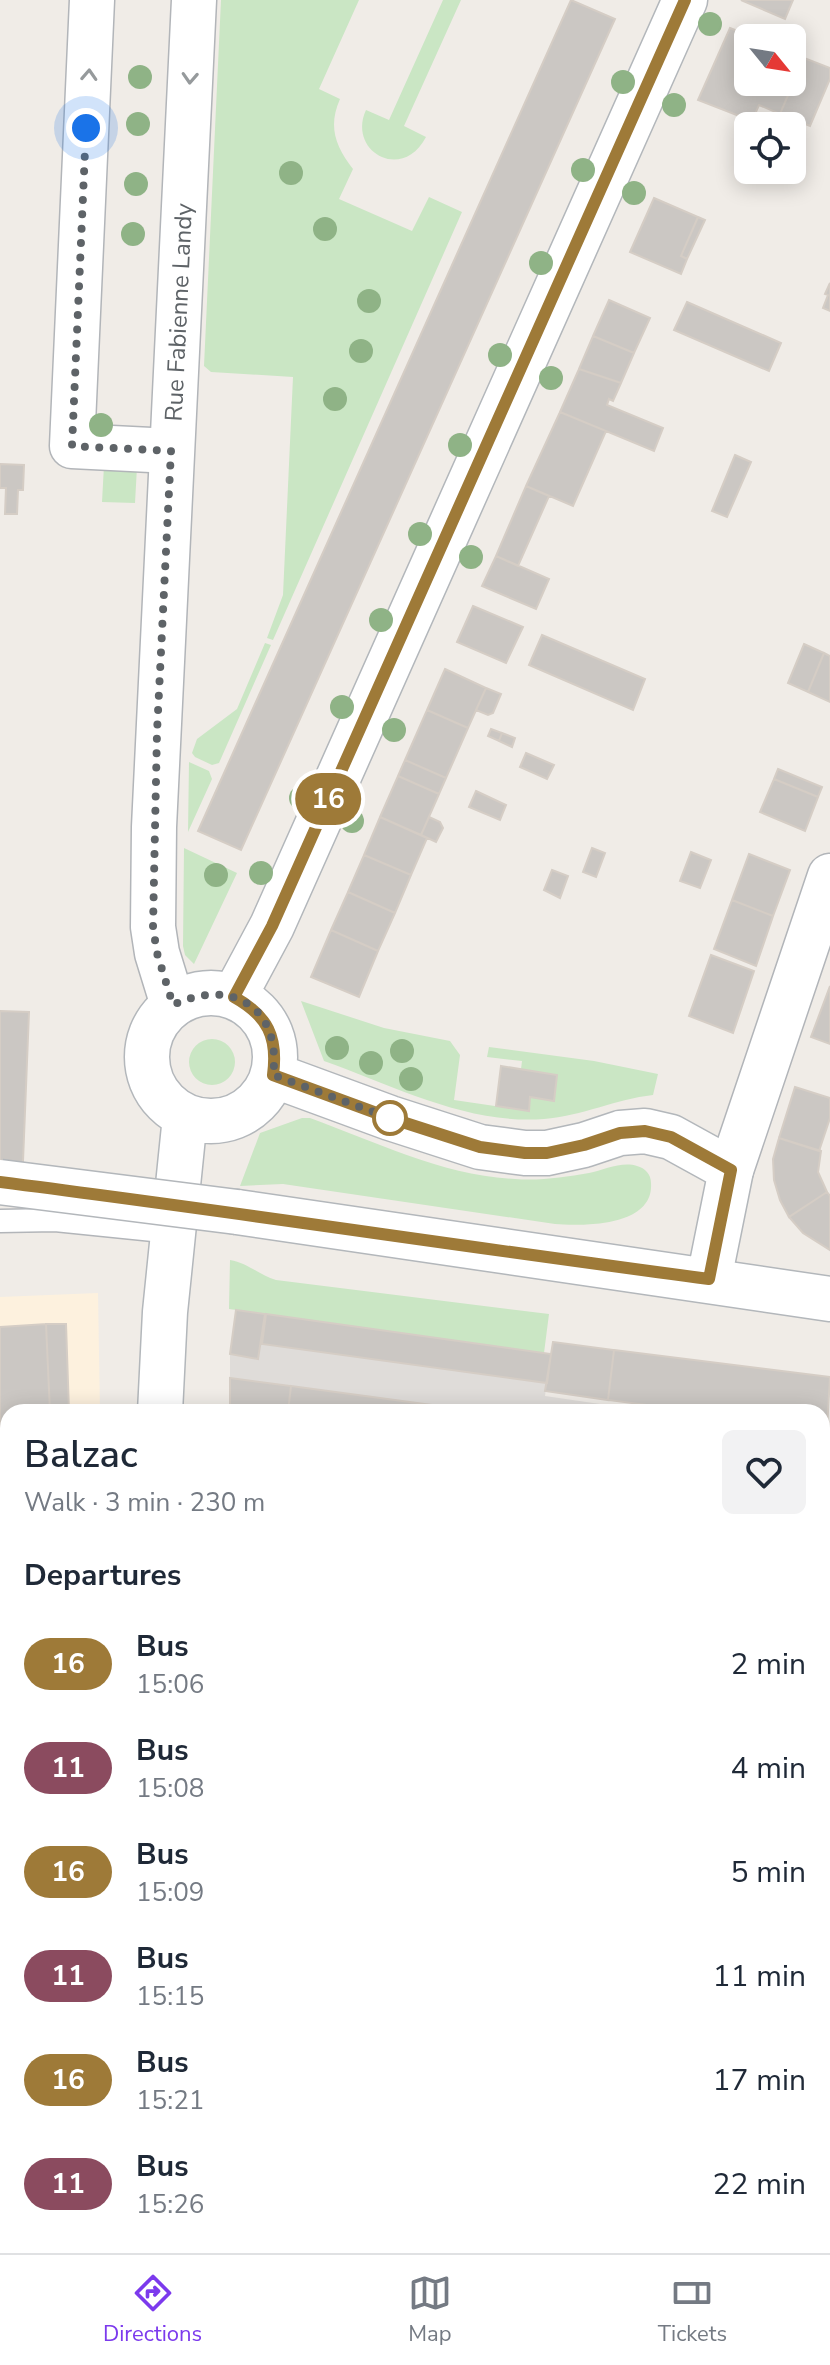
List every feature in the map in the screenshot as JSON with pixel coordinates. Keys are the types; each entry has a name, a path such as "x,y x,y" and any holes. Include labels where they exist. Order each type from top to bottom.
{"street":[{"path":"92,0 72,446 171,451"},
{"name":"Rue Fabienne Landy","path":"173,1005 157,953 153,927 157,748 194,0"},
{"path":"234,997 272,926 685,0"},
{"path":"709,1279 731,1170 830,876"},
{"path":"214,993 234,997 251,1007 264,1020 273,1037 276,1056 273,1075 264,1095 248,1110 228,1120 206,1122 185,1117 168,1106 156,1091 149,1074 147,1055 155,1027 173,1005 192,996 214,993"},
{"path":"273,1075 480,1147 547,1153 620,1133 645,1131 671,1137 731,1170"},
{"path":"160,1404 161,1366 185,1117"},
{"path":"0,1182 237,1212 830,1299"}],"lane":[{"path":"0,1221 55,1220 173,1232"}],"shaded area":[{"path":"98,1293 100,1404 0,1404 0,1297"},
{"path":"236,1310 551,1354 545,1396 600,1404 289,1404 290,1386 230,1378"}],"green space":[{"path":"221,0 359,0 319,89 340,99 334,118 335,136 353,169 339,199 412,231 429,197 462,212 273,640 267,638 283,595 293,377 211,372 204,366"},
{"path":"443,0 461,0 404,126 426,137 416,151 404,158 380,156 370,149 364,138 362,125 366,110 389,120"},
{"path":"104,465 137,467 135,503 102,502"},
{"path":"265,643 271,645 219,763 212,765 195,757 192,753 197,739 237,709"},
{"path":"189,762 209,771 212,779 188,832"},
{"path":"184,848 237,873 194,964 185,955 183,946"},
{"path":"301,1001 384,1028 450,1041 460,1055 454,1100 528,1111 530,1097 554,1100 557,1075 521,1069 522,1061 487,1057 489,1047 594,1061 658,1074 653,1095 544,1119 487,1116 432,1102 324,1061"},
{"path":"212,1039 229,1045 235,1062 229,1079 212,1085 195,1079 189,1062 195,1045"},
{"path":"310,1118 436,1165 489,1177 543,1179 589,1173 619,1165 637,1166 650,1177 649,1197 641,1208 629,1216 598,1224 567,1225 283,1184 240,1186 260,1133"},
{"path":"230,1260 276,1280 549,1314 544,1353 229,1309"}],"building":[{"path":"571,0 615,19 241,850 198,831"},
{"path":"741,0 793,0 785,19"},
{"path":"730,28 734,30 734,96 788,96 781,112 759,105 756,112 734,114 698,100"},
{"path":"806,59 830,68 830,79 810,126 806,124 806,112 781,112 788,96 806,96"},
{"path":"654,198 698,217 681,256 687,259 681,274 630,252"},
{"path":"698,217 705,220 687,259 681,256"},
{"path":"830,283 830,311 823,308"},
{"path":"609,300 650,318 634,353 593,336"},
{"path":"687,302 781,343 769,371 674,330"},
{"path":"593,336 634,353 621,383 579,369"},
{"path":"579,369 621,383 613,401 609,399 607,405 663,428 654,451 560,412"},
{"path":"560,412 606,431 573,506 526,486"},
{"path":"735,455 751,462 727,517 712,511"},
{"path":"0,464 24,465 23,490 18,490 17,514 5,514 6,488 0,488"},
{"path":"526,486 549,496 518,566 496,556"},
{"path":"496,556 549,579 536,609 482,586"},
{"path":"473,606 523,627 506,663 457,642"},
{"path":"542,635 645,679 633,710 529,665"},
{"path":"804,644 824,653 808,692 788,683"},
{"path":"824,653 830,656 830,702 808,692"},
{"path":"445,669 486,688 468,728 427,710"},
{"path":"486,688 501,694 493,713 488,715 476,710"},
{"path":"427,710 468,728 446,778 405,760"},
{"path":"491,729 502,733 499,741 488,736"},
{"path":"502,733 515,738 512,747 499,741"},
{"path":"526,753 554,765 547,779 520,767"},
{"path":"405,760 446,778 439,794 398,776"},
{"path":"778,769 822,787 818,797 774,779"},
{"path":"398,776 439,794 421,835 380,817"},
{"path":"774,779 818,797 805,831 760,812"},
{"path":"476,791 506,805 500,820 469,807"},
{"path":"380,817 427,838 411,875 364,855"},
{"path":"429,817 440,822 443,828 436,842 421,835"},
{"path":"592,848 605,853 596,877 583,872"},
{"path":"691,852 711,860 700,888 680,881"},
{"path":"749,854 790,870 773,916 732,900"},
{"path":"364,855 411,875 395,913 348,892"},
{"path":"552,870 568,876 560,898 544,890"},
{"path":"348,892 395,913 378,951 331,930"},
{"path":"732,900 773,916 756,966 714,949"},
{"path":"331,930 378,951 359,997 311,977"},
{"path":"711,955 754,971 733,1033 689,1016"},
{"path":"830,986 830,1044 811,1037"},
{"path":"0,1011 29,1012 22,1186 0,1186"},
{"path":"501,1066 557,1075 554,1101 530,1097 529,1111 496,1106"},
{"path":"795,1087 830,1098 830,1118 819,1151 779,1138"},
{"path":"779,1138 821,1151 818,1172 827,1192 789,1217 774,1180 773,1159"},
{"path":"827,1192 830,1196 830,1250 803,1233 789,1217"},
{"path":"236,1310 265,1314 258,1359 230,1354"},
{"path":"266,1314 551,1354 547,1383 262,1344"},
{"path":"46,1324 66,1324 69,1404 50,1404"},
{"path":"46,1324 50,1404 0,1404 0,1327"},
{"path":"553,1342 614,1350 608,1400 545,1391"},
{"path":"614,1350 830,1377 828,1404 639,1404 608,1400"},
{"path":"230,1378 291,1386 289,1404 230,1404"},
{"path":"291,1386 425,1404 289,1404"}],"bus line":[{"name":"16","path":"0,1182 237,1212 504,1253 709,1279 731,1170 699,1151 657,1132 634,1130 547,1153 504,1151 457,1141 273,1075 276,1056 273,1037 264,1020 251,1007 234,997 246,980 272,926 685,0"}],"route":[{"path":"86,128 72,446 171,451 154,827 153,927 157,953 173,1005 192,996 214,993 234,997 251,1007 264,1020 273,1037 276,1056 273,1075 390,1118"}]}
